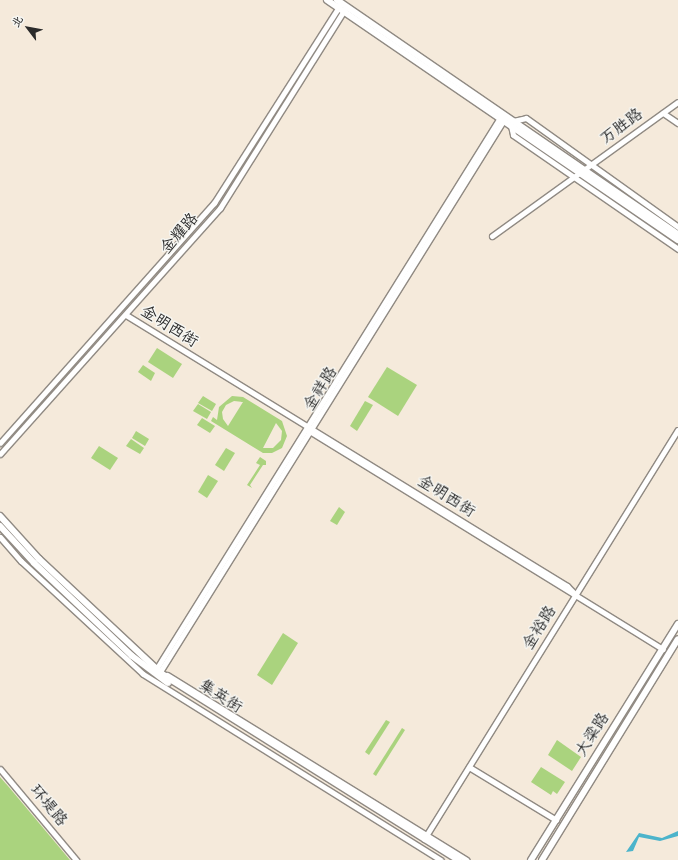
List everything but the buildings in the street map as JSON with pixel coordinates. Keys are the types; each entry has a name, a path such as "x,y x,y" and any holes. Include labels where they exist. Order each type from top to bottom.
{"main road":[{"path":"327,0 339,3 512,124 586,170 678,234"},
{"path":"586,170 678,240"},
{"name":"集英街","path":"0,516 39,559 157,672 426,837 458,860"},
{"name":"集英街","path":"0,526 50,579 157,672 451,860"},
{"name":"大梁路","path":"531,860 678,624"},
{"name":"大梁路","path":"542,860 678,639"}],"street":[{"name":"金耀路","path":"0,443 211,207 339,3"},
{"name":"金耀路","path":"0,454 126,315 229,196 346,9"},
{"name":"万胜路","path":"492,236 575,178 678,102"},
{"path":"663,113 678,122"},
{"name":"金祥路","path":"157,672 503,117"},
{"path":"678,227 586,170 576,152 526,118 512,124 513,134 678,249"},
{"name":"金明西街","path":"126,315 663,649"},
{"name":"金裕路","path":"426,837 678,430"},
{"path":"0,537 21,561 143,674 441,860"},
{"path":"469,767 556,820"},
{"name":"环堤路","path":"0,769 76,860"},
{"path":"426,837 467,860"}],"green space":[{"path":"157,348 182,364 173,378 148,362"},
{"path":"143,365 155,373 151,381 138,372"},
{"path":"387,367 417,385 398,416 368,397"},
{"path":"203,396 216,404 212,411 198,403"},
{"path":"232,396 243,397 282,421 287,436 282,448 272,453 263,453 211,421 213,417 217,420 219,407","holes":["234,401 243,402 228,426 223,419 222,412 226,405","276,423 282,431 281,440 273,448 263,448"]},
{"path":"365,401 373,405 357,431 350,426"},
{"path":"198,404 211,412 207,419 193,411"},
{"path":"202,418 215,426 210,433 197,425"},
{"path":"136,431 149,439 145,446 132,438"},
{"path":"131,439 144,448 140,454 126,446"},
{"path":"99,446 118,458 110,470 91,458"},
{"path":"226,448 235,453 224,471 215,465"},
{"path":"260,457 266,461 266,465 263,465 250,485 252,488 247,485 260,465 256,463"},
{"path":"208,475 218,481 207,498 198,492"},
{"path":"339,507 345,512 337,525 330,521"},
{"path":"283,633 298,643 272,685 257,675"},
{"path":"386,720 390,722 369,755 365,752"},
{"path":"402,728 405,730 376,776 373,774"},
{"path":"557,740 581,757 572,771 548,755"},
{"path":"541,767 565,782 557,794 553,791 551,795 531,782"},
{"path":"0,777 8,786 70,860 0,860"}],"water":[{"path":"678,831 678,836 660,841 639,837 633,851 626,852 639,833 662,838"}]}
